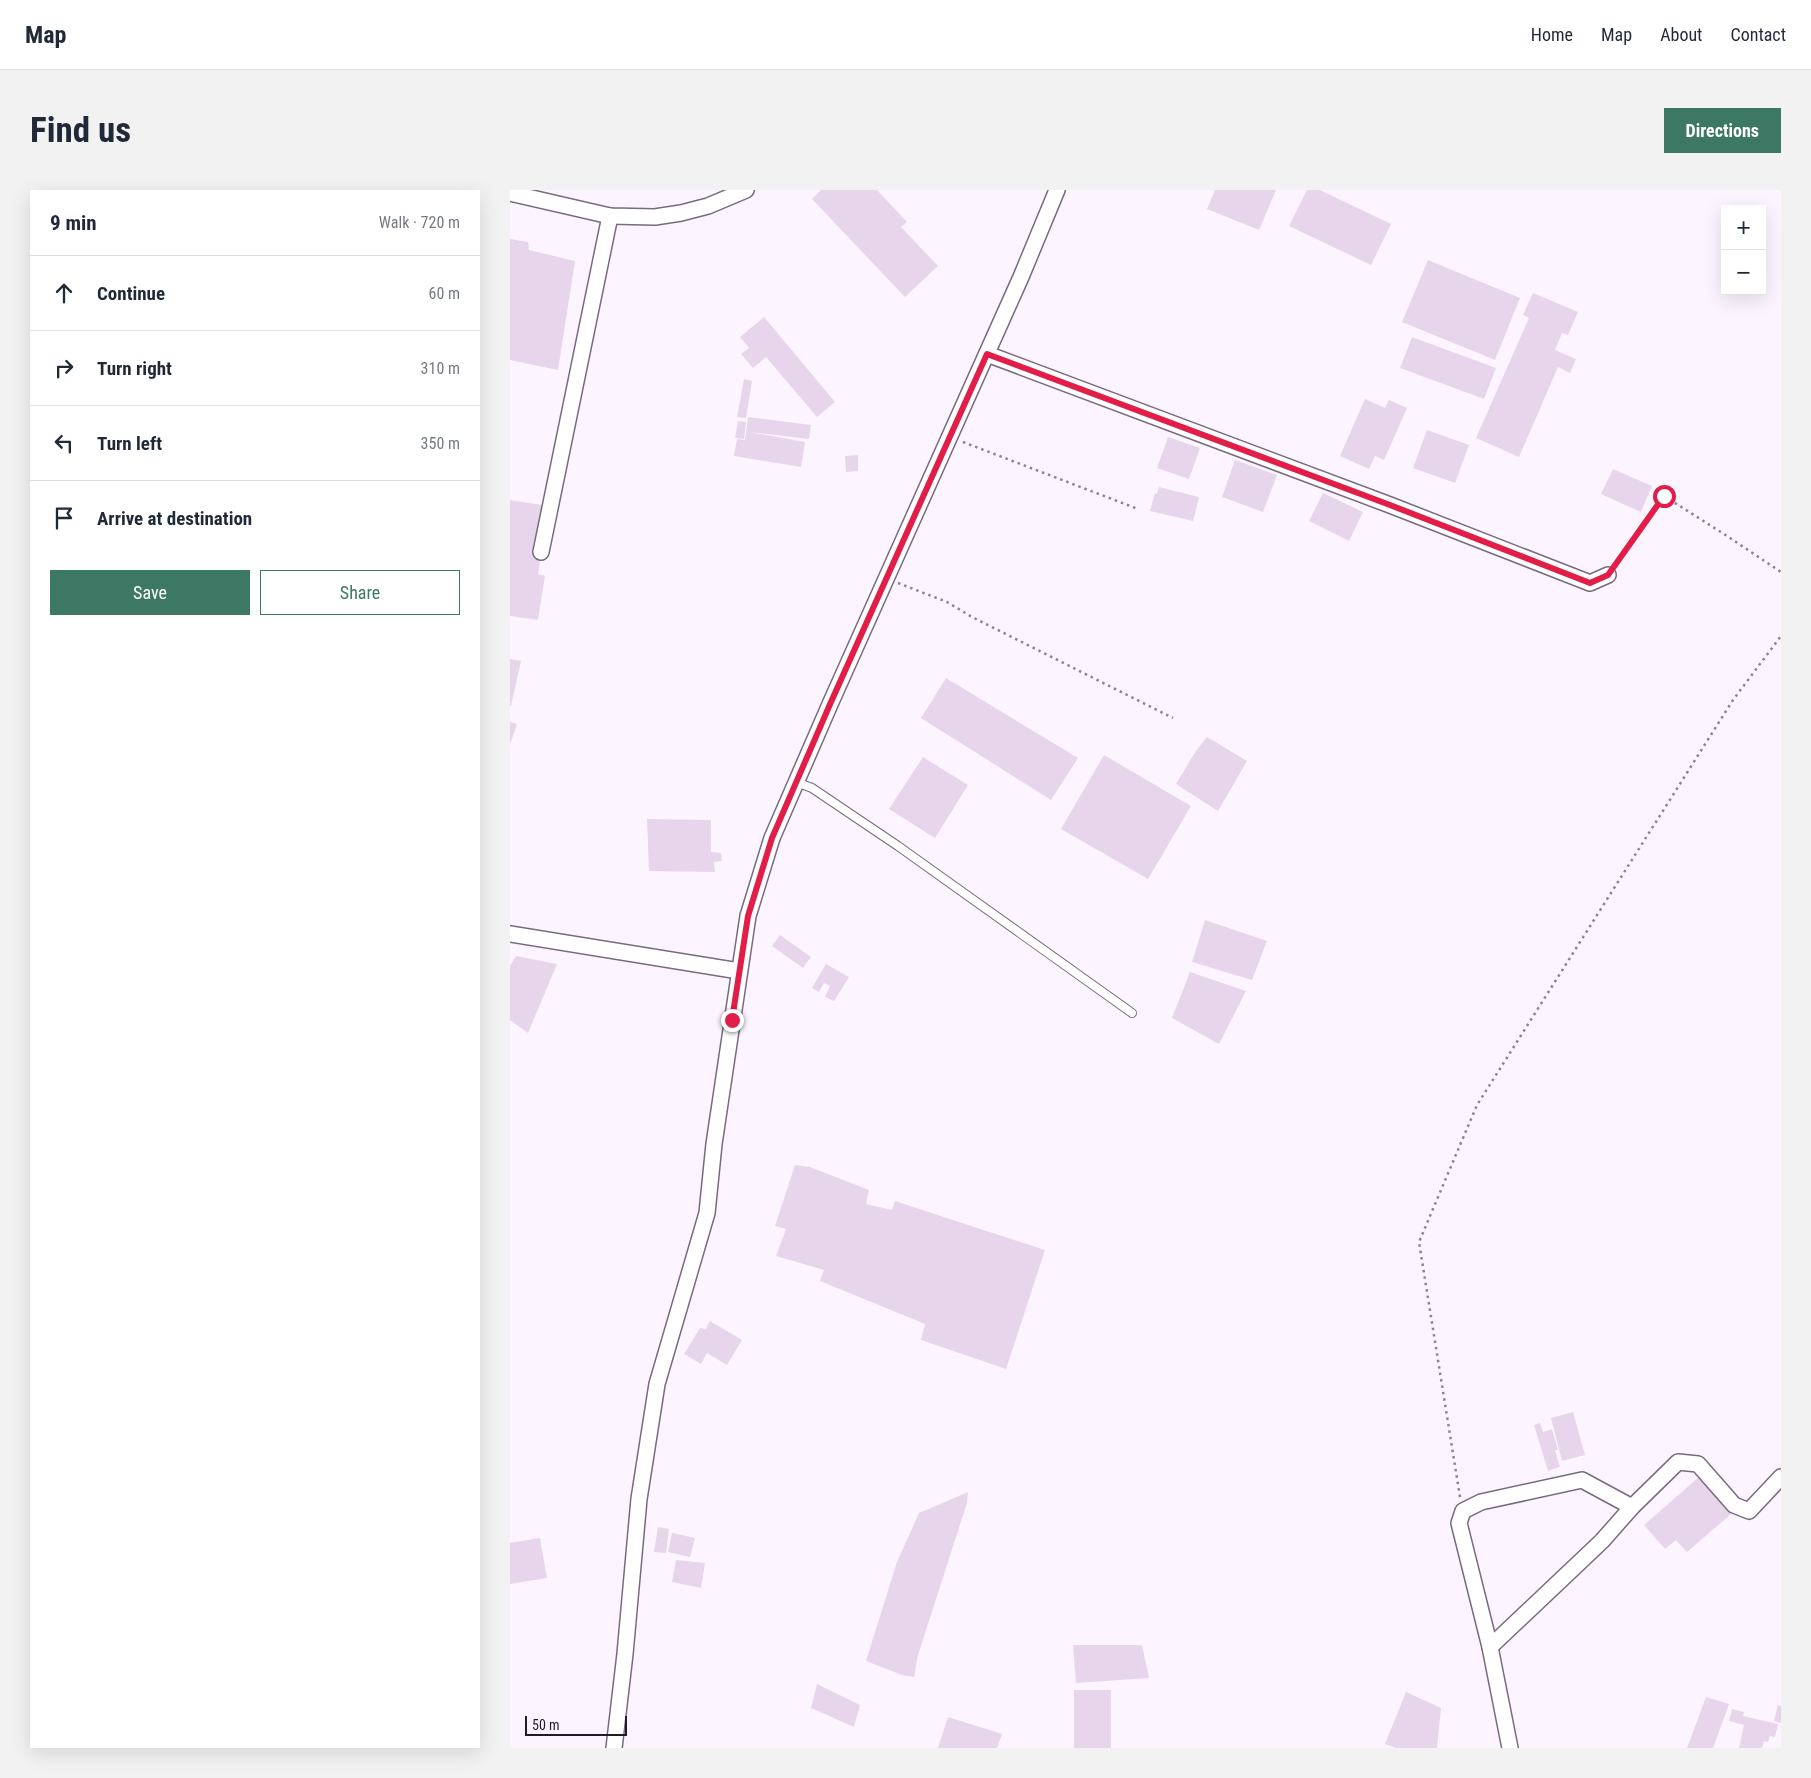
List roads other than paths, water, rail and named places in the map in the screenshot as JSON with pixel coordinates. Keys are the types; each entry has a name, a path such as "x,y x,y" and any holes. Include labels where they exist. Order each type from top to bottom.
{"street":[{"path":"510,193 610,216 655,216 708,206 746,190"},
{"path":"614,1748 625,1654 639,1499 657,1384 707,1213 714,1144 739,971 748,916 753,898 772,838 796,782 1022,277 1057,190"},
{"path":"541,552 610,216"},
{"path":"987,354 1381,502 1590,583 1608,575"},
{"path":"510,934 739,971"},
{"path":"1490,1647 1602,1541 1632,1507 1678,1462 1698,1464 1734,1505 1749,1511 1781,1477"},
{"path":"1510,1748 1490,1647 1459,1524 1463,1511 1482,1502 1582,1480 1632,1507"}],"lane":[{"path":"796,782 812,788 898,846 1132,1013"}]}
